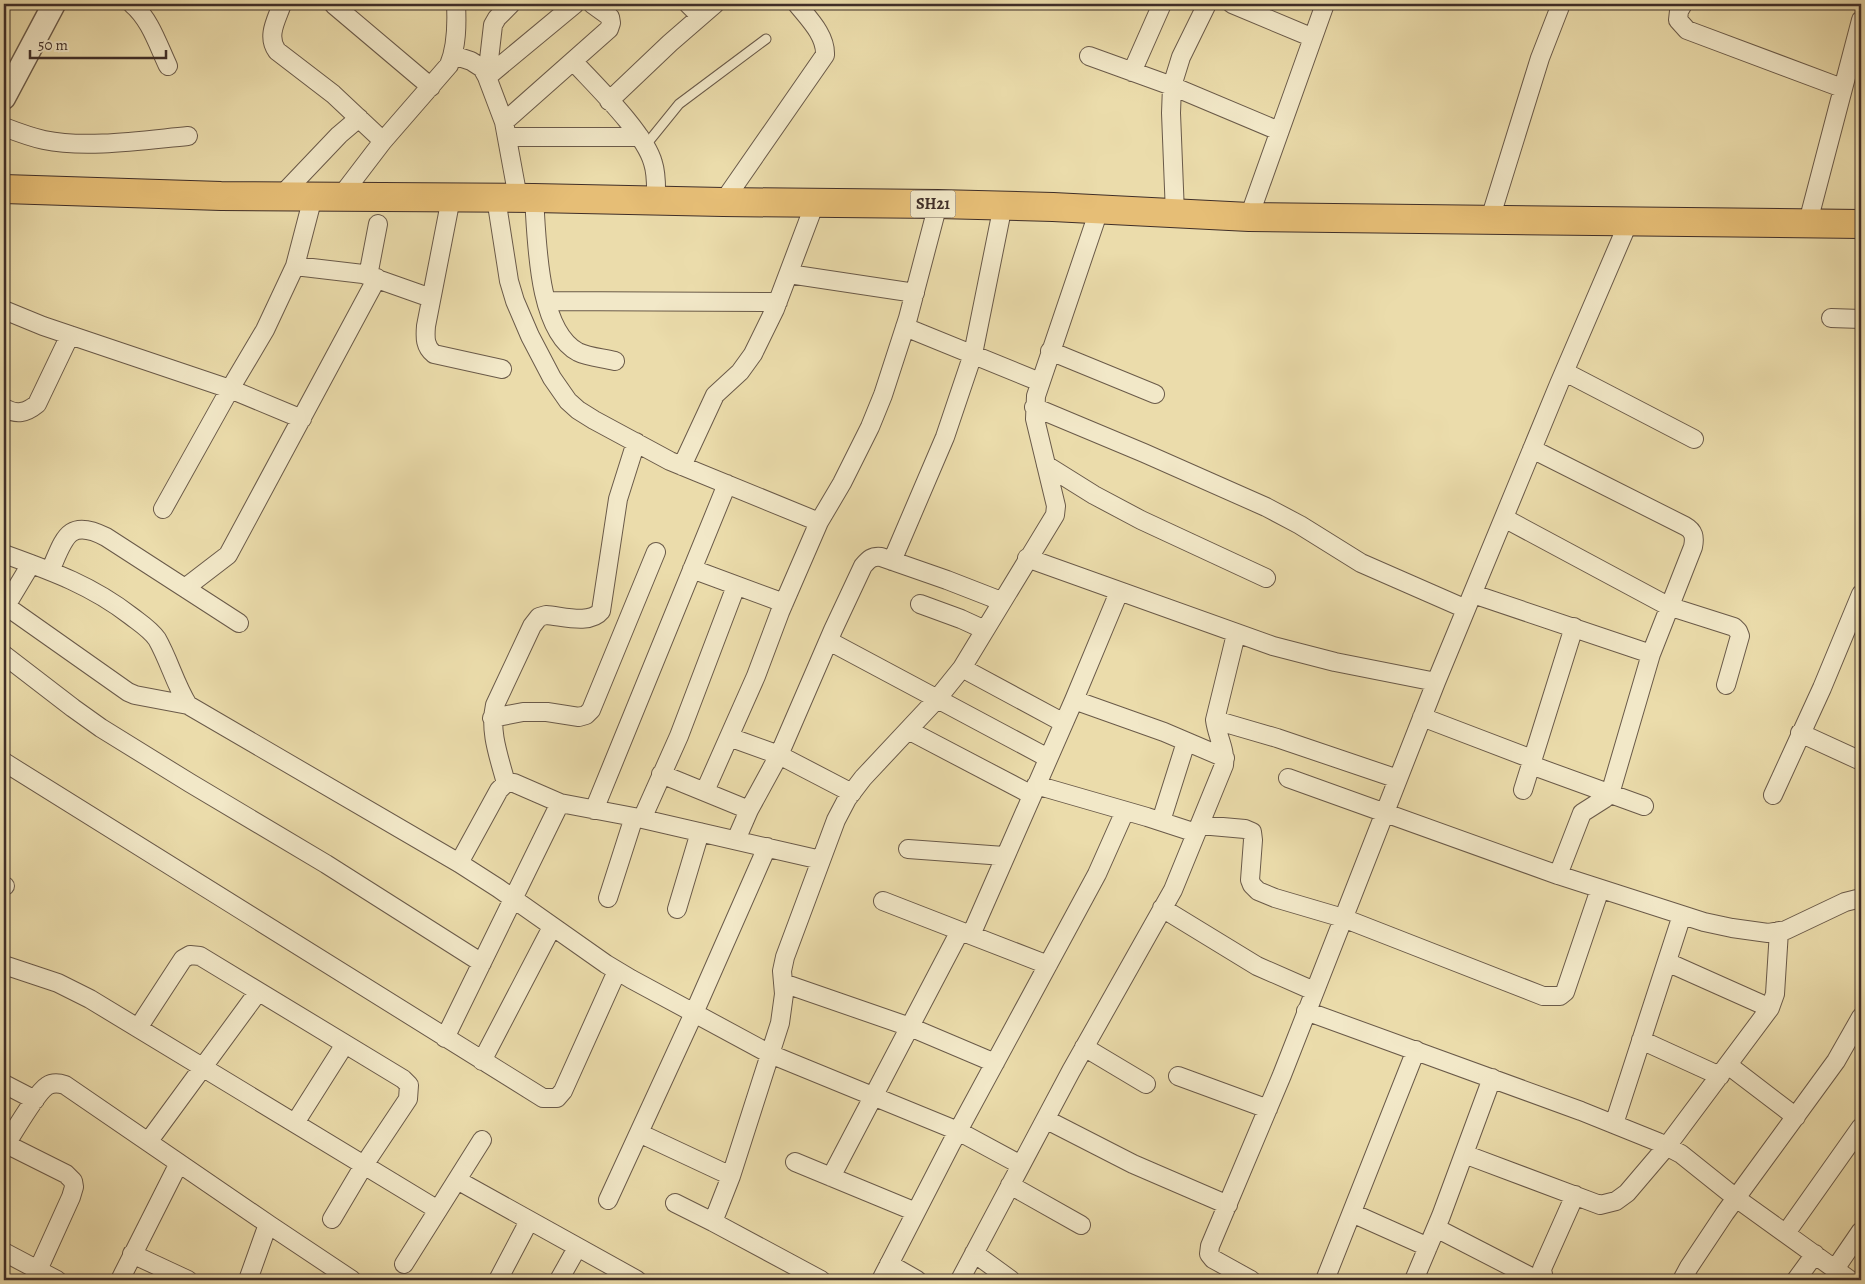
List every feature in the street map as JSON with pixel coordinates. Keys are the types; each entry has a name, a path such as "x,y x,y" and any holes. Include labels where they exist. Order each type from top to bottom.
{"main road":[{"name":"SH21","path":"4,189 280,197 341,196 1003,205 1249,217 1861,224"}],"street":[{"path":"4,98 54,4"},
{"path":"132,4 139,10 147,22 168,66"},
{"path":"282,4 272,31 273,45 333,94 383,141"},
{"path":"341,196 383,141 449,65 453,55 455,40 456,4"},
{"path":"487,77 493,25 497,18 511,4"},
{"path":"487,77 575,4"},
{"path":"506,130 573,61 609,30 610,17 592,4"},
{"path":"609,101 694,10 715,4"},
{"path":"723,202 825,55 825,47 820,35 796,4"},
{"path":"1132,72 1162,4"},
{"path":"1175,214 1171,114 1172,86 1181,57 1207,4"},
{"path":"1232,4 1311,38"},
{"path":"1249,217 1311,38 1325,4"},
{"path":"1490,219 1540,58 1562,4"},
{"path":"1683,4 1679,11 1678,20 1687,30 1842,88"},
{"path":"334,5 431,87"},
{"path":"1808,222 1842,88 1855,65 1861,20"},
{"path":"453,55 471,61 482,68 487,77 506,130 516,198 546,301 560,334 570,347 579,352 615,361"},
{"path":"1089,56 1172,86 1279,131"},
{"path":"573,61 642,141 653,161 656,201"},
{"path":"280,197 339,135 359,118"},
{"path":"4,127 30,136 58,142 134,142 188,136"},
{"path":"506,130 642,141"},
{"path":"163,509 265,330 295,266 313,197"},
{"path":"450,198 425,337 428,349 434,354 502,369"},
{"path":"516,198 509,281 515,301 530,336 562,394 578,410 682,466 819,522"},
{"path":"682,466 715,395 747,363 778,302 815,203"},
{"path":"706,791 756,676 784,603 819,522 842,483 870,427 883,395 905,327 938,204"},
{"path":"892,561 944,437 973,354 1003,205"},
{"path":"713,1222 731,1176 783,1009 782,971 785,957 836,820 863,778 937,699 962,668 1027,558 1055,515 1056,506 1035,419 1034,407 1050,351 1099,210"},
{"path":"1251,1280 1219,1263 1210,1254 1210,1246 1268,1109 1436,682 1564,372 1629,221"},
{"path":"185,588 228,555 302,419 373,277 378,224"},
{"path":"295,266 373,277 431,298"},
{"path":"789,274 914,293"},
{"path":"546,301 778,302"},
{"path":"4,310 70,335 230,389 302,419"},
{"path":"1832,318 1861,319"},
{"path":"905,327 1040,382"},
{"path":"4,408 20,414 30,410 37,404 70,335"},
{"path":"1050,351 1155,394"},
{"path":"1564,372 1694,440"},
{"path":"1034,407 1266,507 1300,525 1361,563 1469,602 1574,627 1651,654"},
{"path":"506,783 496,744 492,718 495,705 532,626 539,617 546,615 589,619 597,616 601,611 618,498 636,442"},
{"path":"1532,449 1691,530 1694,536 1693,546 1668,606 1651,654 1610,794 1582,813 1558,875"},
{"path":"1046,466 1141,520 1266,578"},
{"path":"594,810 727,484"},
{"path":"1504,518 1668,606 1726,623 1738,631 1740,636 1726,685"},
{"path":"50,571 64,541 70,533 80,529 92,530 106,537 239,623"},
{"path":"492,718 523,712 547,712 579,718 591,710 656,552"},
{"path":"4,554 90,588 148,629 156,639 188,705"},
{"path":"736,840 749,810 779,755 828,641 863,566 874,556 948,580 1001,601"},
{"path":"1027,558 1273,646 1335,662 1436,682"},
{"path":"31,564 5,607 128,692 134,695 188,705 459,863 617,971 770,1054 958,1130 1021,1165"},
{"path":"692,569 784,603"},
{"path":"608,898 638,818 662,774 685,720 736,586"},
{"path":"831,1177 910,1027 966,933 1004,856 1074,700 1118,592"},
{"path":"1773,795 1800,733 1857,615 1861,594"},
{"path":"920,604 985,630"},
{"path":"1523,790 1574,627"},
{"path":"960,1280 1084,1048 1173,890 1224,765 1225,758 1216,730 1215,720 1236,634"},
{"path":"828,641 1048,758"},
{"path":"4,655 101,728 326,864 482,963"},
{"path":"962,668 1064,723"},
{"path":"1074,700 1225,758"},
{"path":"1422,717 1610,794 1644,806"},
{"path":"1215,720 1277,738 1398,778"},
{"path":"908,730 1034,790 1198,829 1245,829 1252,832 1250,880 1252,886 1258,891 1342,918 1533,993 1554,997 1560,996 1565,992 1600,889"},
{"path":"1800,733 1861,761"},
{"path":"729,736 779,755 852,793"},
{"path":"1161,821 1186,742"},
{"path":"4,762 543,1098 557,1098 564,1091 617,971"},
{"path":"662,774 749,810"},
{"path":"1288,778 1600,889 1682,915 1751,932 1768,933 1786,930 1845,902 1861,898"},
{"path":"459,863 499,790 506,783 514,783 560,803 638,818 821,860"},
{"path":"446,1038 560,803"},
{"path":"881,1280 958,1130 1097,874 1125,811"},
{"path":"677,909 700,832"},
{"path":"608,1200 694,1013 767,847"},
{"path":"908,849 1004,856"},
{"path":"883,901 1048,965"},
{"path":"1162,908 1258,966 1314,991"},
{"path":"1614,1124 1682,915"},
{"path":"482,1061 552,927"},
{"path":"1464,1154 1600,1205 1616,1201 1627,1193 1667,1146 1770,1008 1775,994 1779,931"},
{"path":"138,1028 183,959 190,955 200,956 403,1079 408,1086 408,1099 364,1165 332,1219"},
{"path":"1667,962 1770,1008"},
{"path":"4,965 73,989 438,1210"},
{"path":"782,983 910,1027 995,1063"},
{"path":"148,1142 258,992"},
{"path":"1306,1011 1492,1078 1667,1146 1681,1154 1736,1198 1850,1280"},
{"path":"1682,1280 1736,1198 1836,1061 1861,1017"},
{"path":"1641,1040 1724,1070 1796,1117"},
{"path":"295,1123 345,1044"},
{"path":"1084,1048 1146,1084"},
{"path":"1325,1280 1416,1050"},
{"path":"1178,1076 1268,1109"},
{"path":"1414,1280 1436,1228 1492,1078"},
{"path":"38,1270 71,1196 74,1187 73,1181 66,1174 5,1144 47,1085 56,1082 66,1085 352,1280"},
{"path":"4,1084 36,1100"},
{"path":"1047,1120 1133,1164 1228,1205"},
{"path":"1786,1234 1861,1127"},
{"path":"639,1132 731,1176"},
{"path":"404,1264 482,1140"},
{"path":"795,1162 916,1212"},
{"path":"120,1280 179,1163"},
{"path":"457,1180 628,1278"},
{"path":"1010,1185 1081,1225"},
{"path":"1544,1280 1542,1269 1575,1195"},
{"path":"675,1203 821,1280"},
{"path":"1352,1213 1428,1247"},
{"path":"498,1280 529,1220"},
{"path":"248,1280 268,1224"},
{"path":"1436,1228 1537,1280"},
{"path":"1835,1269 1861,1231"},
{"path":"559,1280 577,1248"},
{"path":"4,1252 57,1280"},
{"path":"974,1253 1012,1280"},
{"path":"132,1254 188,1280"},
{"path":"1796,1280 1815,1254"},
{"path":"889,1264 917,1280"}],"lane":[{"path":"642,141 679,104 766,39"}]}
